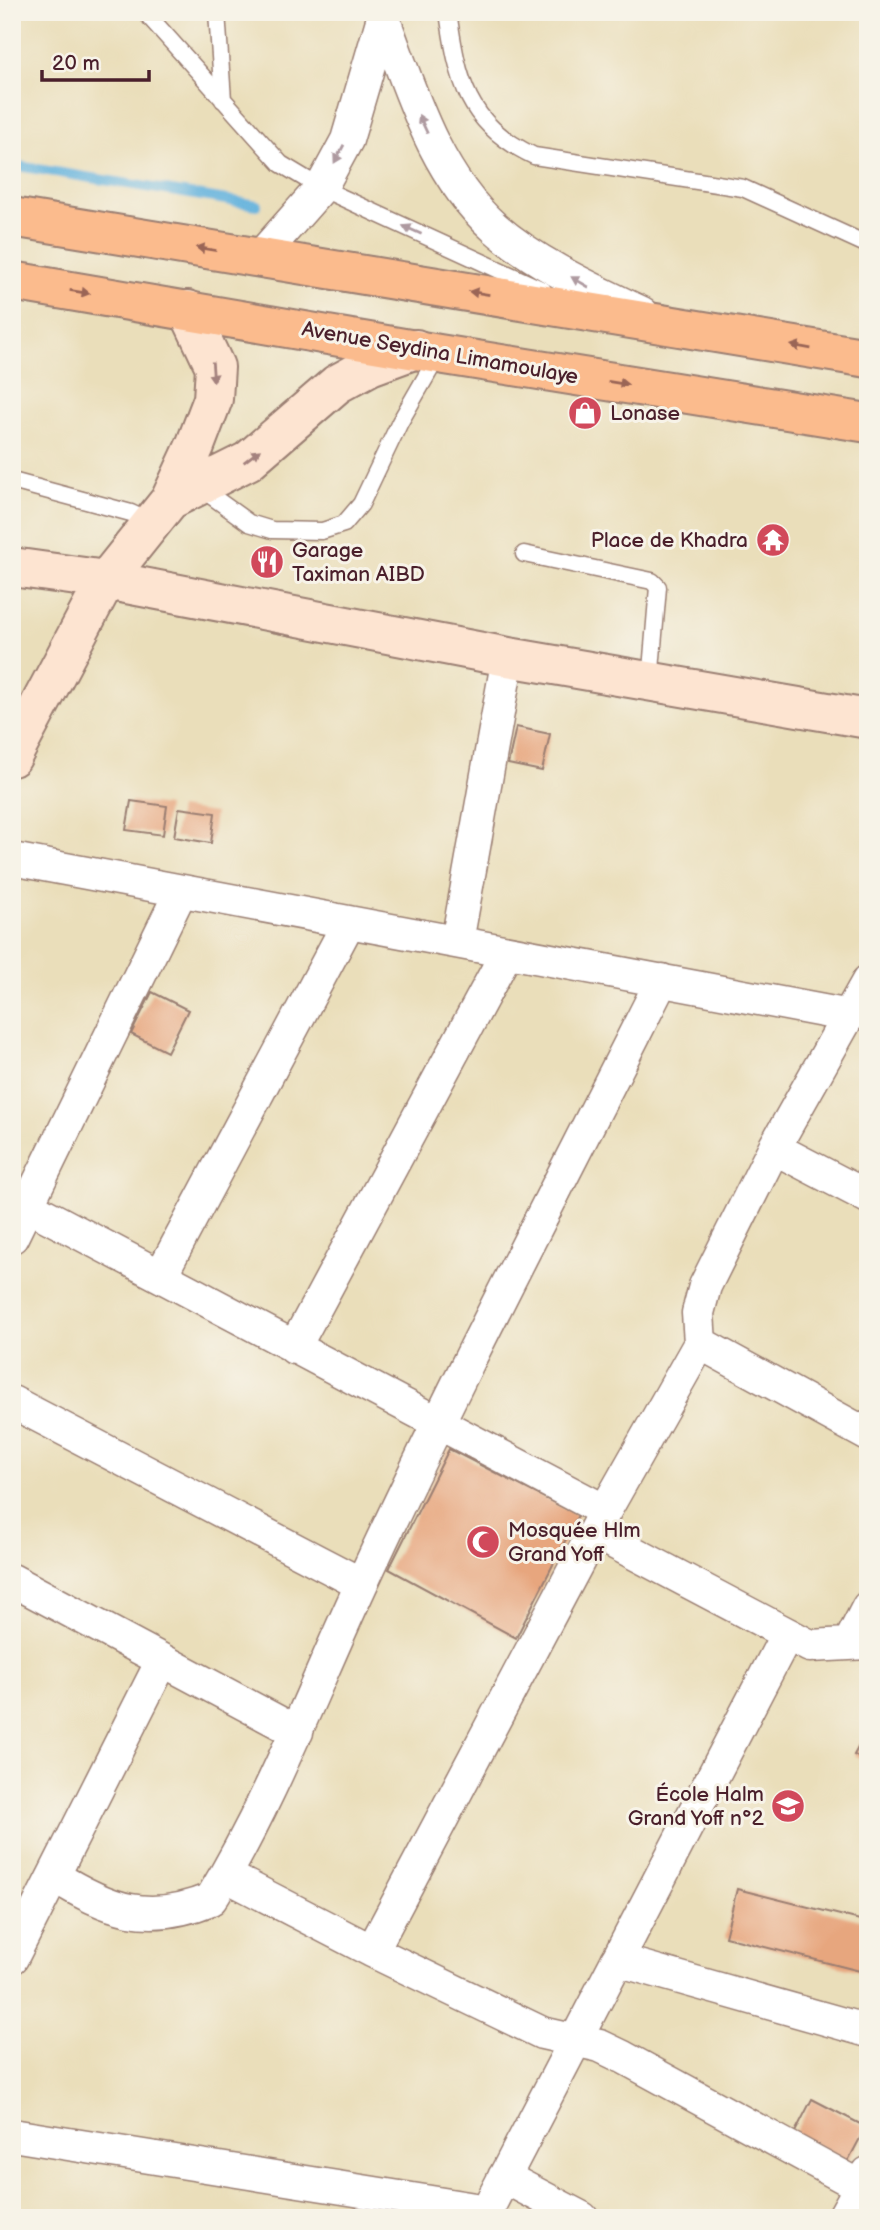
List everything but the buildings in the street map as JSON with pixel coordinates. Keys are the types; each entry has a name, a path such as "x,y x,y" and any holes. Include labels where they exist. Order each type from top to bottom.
{"highway":[{"path":"12,217 868,358"},
{"name":"Avenue Seydina Limamoulaye","path":"12,281 868,423"}],"street":[{"path":"259,258 321,188 347,140 384,16"},
{"path":"384,16 424,127 458,183 494,227 591,288 663,323"},
{"path":"12,757 106,580 173,502 213,399 215,367 188,310"},
{"path":"173,502 248,461 337,384 370,366 428,352"},
{"path":"12,568 106,580 508,657 868,719"},
{"path":"457,942 508,657"},
{"path":"12,859 850,1016"},
{"path":"12,1237 181,891"},
{"path":"161,1275 349,922"},
{"path":"294,1348 507,952"},
{"path":"54,1876 93,1900 124,1910 162,1912 189,1908 211,1899 297,1732 361,1584 438,1425 663,981"},
{"path":"372,1951 601,1522 700,1343 698,1314 705,1286 774,1148 868,981"},
{"path":"774,1148 868,1198"},
{"path":"28,1206 438,1425 810,1646 858,1643 868,1607"},
{"path":"700,1343 868,1435"},
{"path":"12,1402 361,1584"},
{"path":"15,1588 297,1732"},
{"path":"12,2135 485,2214 787,1634"},
{"path":"12,1958 21,1920 54,1876 162,1661"},
{"path":"225,1875 372,1951 542,2033 600,2046 864,2179 843,2218"},
{"path":"617,1960 868,2031"},
{"path":"505,2177 583,2218"}],"lane":[{"path":"145,12 281,164 321,188 585,310"},
{"path":"218,12 223,100"},
{"path":"448,12 457,69 467,96 505,142 534,156 744,188 868,245"},
{"path":"12,481 131,513 173,502 272,530 323,531 344,524 361,505 400,422 428,352"},
{"path":"524,554 652,581 659,587 650,681"}],"waterway":[{"path":"12,165 257,205"}],"place":[{"name":"Lonase","path":"585,413"},
{"name":"Place de Khadra","path":"773,540"},
{"name":"Garage Taximan AIBD","path":"267,562"},
{"name":"Mosquée Hlm Grand Yoff","path":"483,1542"},
{"name":"École Halm Grand Yoff n°2","path":"788,1806"}]}
